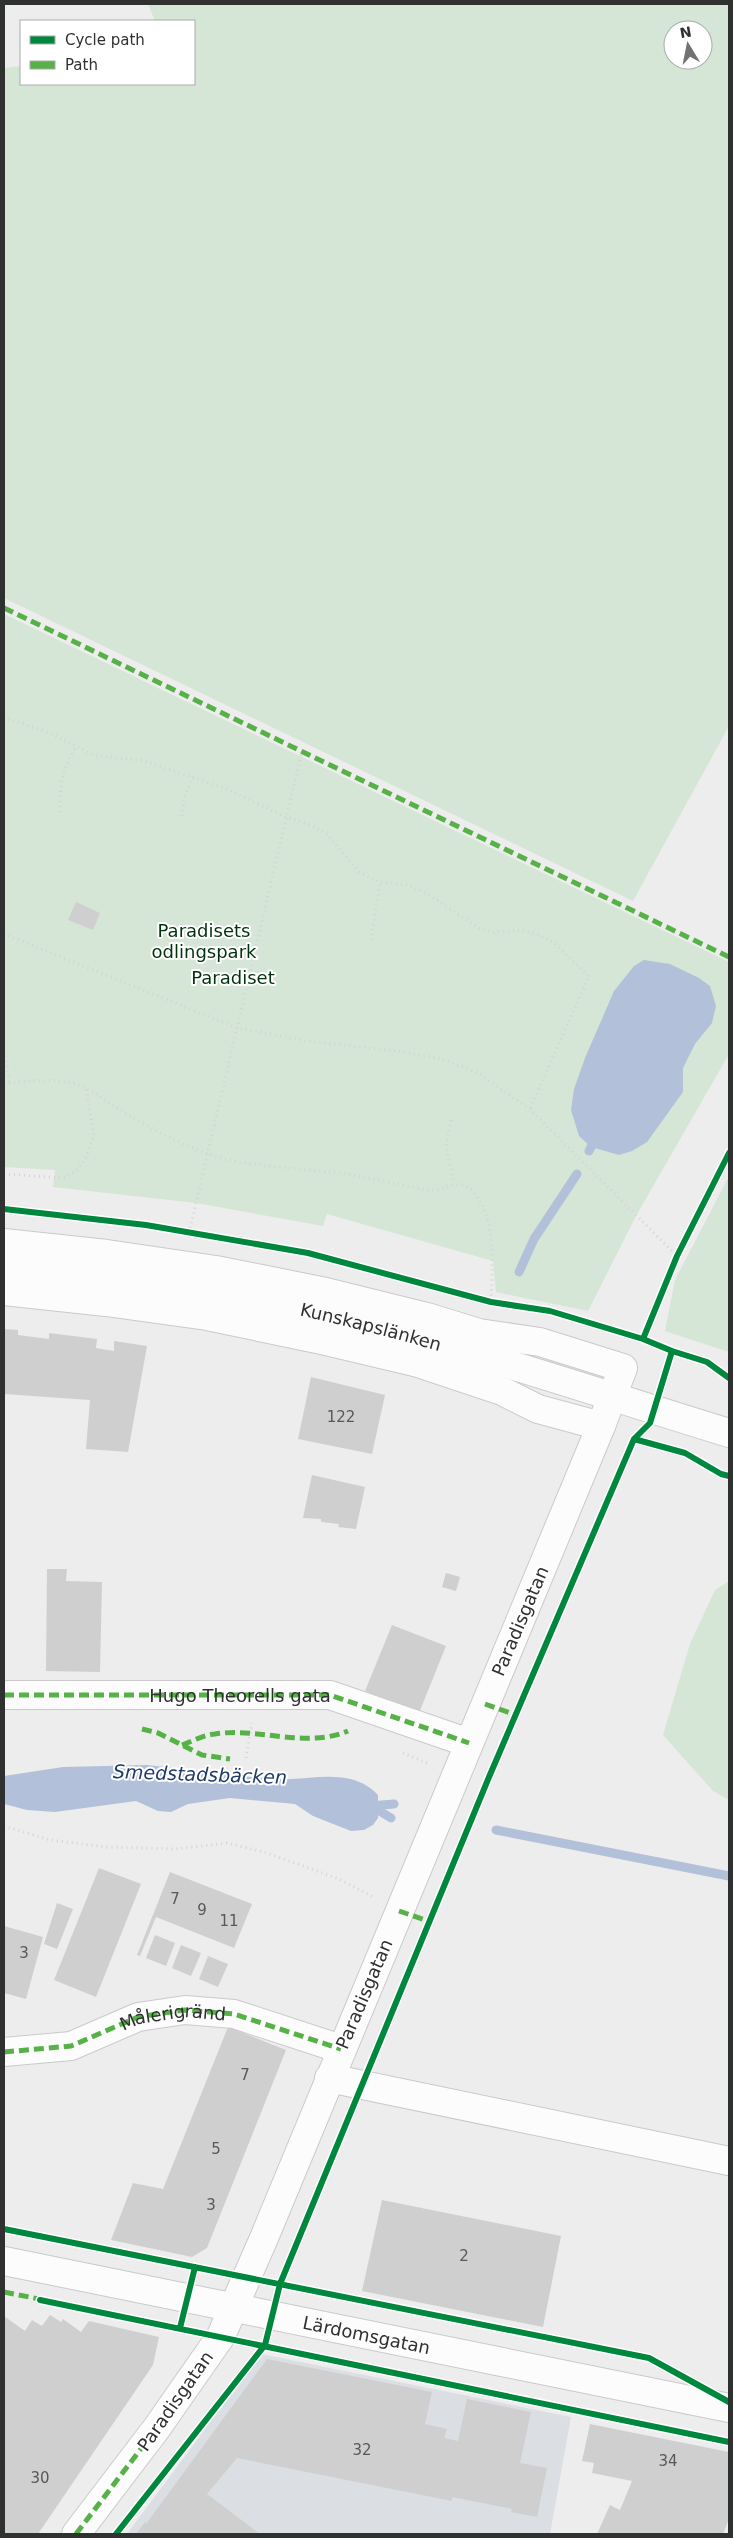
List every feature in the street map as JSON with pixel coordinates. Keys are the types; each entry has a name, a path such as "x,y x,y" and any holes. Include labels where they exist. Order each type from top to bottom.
{"street":[{"name":"Paradisgatan","path":"4,1243 107,1254 216,1270 326,1292 427,1317 479,1333 540,1342 623,1368 601,1426 221,2336 156,2429 76,2534"},
{"name":"Kunskapslänken","path":"4,1269 105,1278 181,1288 324,1314 519,1367 729,1433"},
{"path":"4,1291 106,1302 207,1316 317,1339 418,1363 502,1391 538,1409 601,1426"},
{"name":"Hugo Theorells gata","path":"4,1696 330,1694 469,1743"},
{"name":"Målerigränd","path":"4,2052 71,2046 138,2016 185,2010 234,2014 341,2049"},
{"path":"329,2078 729,2161"},
{"name":"Lärdomsgatan","path":"4,2261 729,2408"}],"path":[{"path":"4,717 52,734 75,748 93,755 144,761 222,787 327,834 359,872 380,882 409,885 428,894 480,929 494,932 521,930 539,935 555,944 589,976 564,1039 530,1109"},
{"path":"60,812 60,784 63,771 75,748"},
{"path":"189,1232 302,751"},
{"path":"182,816 184,797 193,777"},
{"path":"371,940 380,882"},
{"path":"4,934 237,1028 312,1042 398,1051 441,1059 476,1072 505,1090 530,1109 677,1256"},
{"path":"4,1046 9,1083"},
{"path":"4,1084 30,1080 86,1088 144,1124 207,1154 246,1163 270,1164 314,1172 338,1173 435,1191 454,1183 464,1186 473,1192 482,1204 490,1233 491,1302"},
{"path":"4,1174 63,1178 76,1171 86,1160 94,1135 86,1088"},
{"path":"451,1120 446,1146 454,1183"},
{"path":"246,1758 253,1718"},
{"path":"4,1826 50,1840 106,1847 176,1849 226,1843 264,1852 339,1880 398,1911"}],"shaded area":[{"path":"261,2354 571,2417 550,2534 127,2534"}],"green space":[{"path":"148,4 729,4 729,726 633,901 4,598 4,68 20,66 20,85 195,85 195,20 155,20"},
{"name":"Paradiset","path":"4,614 729,962 729,1054 636,1216 588,1311 496,1292 493,1261 327,1214 323,1226 196,1203 53,1187 55,1170 4,1167"},
{"path":"729,1176 729,1352 665,1331 675,1280"},
{"path":"729,1581 729,1800 713,1791 663,1735 690,1644 715,1590"}],"water":[{"path":"644,960 670,964 699,978 710,986 716,1006 712,1023 695,1044 683,1068 683,1092 647,1142 632,1151 619,1155 591,1147 579,1136 571,1110 574,1089 585,1058 614,991 634,966"},
{"path":"147,1765 263,1778 347,1778 364,1784 378,1795 378,1818 373,1825 364,1830 351,1831 313,1816 295,1804 230,1798 188,1804 171,1812 158,1811 136,1801 55,1812 27,1810 4,1804 4,1776 63,1767"}],"building":[{"path":"76,902 100,913 93,930 68,920"},
{"path":"4,1329 18,1330 18,1335 49,1339 49,1333 97,1339 96,1348 114,1351 114,1341 147,1346 128,1452 86,1449 90,1400 4,1394"},
{"path":"311,1377 385,1395 372,1454 298,1439"},
{"path":"312,1475 365,1487 356,1529 338,1527 339,1524 321,1522 321,1519 303,1518"},
{"path":"47,1569 67,1569 66,1581 102,1582 100,1672 46,1671"},
{"path":"446,1573 460,1577 456,1591 442,1587"},
{"path":"392,1625 446,1646 419,1713 365,1691"},
{"path":"99,1868 141,1884 96,1997 54,1980"},
{"path":"170,1872 252,1904 234,1948 156,1917 140,1956 137,1955"},
{"path":"57,1903 73,1909 57,1949 44,1944"},
{"path":"4,1926 43,1937 26,1999 4,1993"},
{"path":"155,1935 175,1943 166,1966 146,1958"},
{"path":"181,1945 201,1953 191,1976 172,1968"},
{"path":"208,1956 228,1964 218,1987 199,1979"},
{"path":"228,2027 286,2050 207,2248 192,2257 111,2240 133,2183 163,2189"},
{"path":"382,2200 561,2236 543,2327 362,2291"},
{"path":"50,2315 61,2322 63,2319 81,2332 89,2321 159,2337 153,2365 38,2534 4,2534 4,2316 25,2331 32,2320 42,2326"},
{"path":"267,2359 432,2392 425,2424 447,2429 444,2438 458,2441 467,2399 531,2412 520,2463 547,2468 537,2517 511,2512 512,2509 452,2497 452,2501 237,2458 207,2494 260,2534 136,2534 145,2522 146,2524"},
{"path":"590,2424 729,2452 729,2519 723,2534 597,2534 610,2505 620,2510 632,2481 592,2473 594,2463 582,2461"}],"waterway":[{"path":"589,1151 591,1147"},
{"path":"519,1272 534,1239 577,1174"},
{"name":"Smedstadsbäcken","path":"370,1806 394,1804"},
{"path":"373,1807 391,1818"},
{"path":"496,1830 729,1876"}],"marked path":[{"path":"4,608 729,957"},
{"path":"4,1695 330,1695 469,1743"},
{"path":"485,1704 516,1715"},
{"path":"142,1729 158,1733 202,1755 230,1759"},
{"path":"182,1745 215,1734 248,1733 315,1738 332,1736 348,1731"},
{"path":"399,1911 431,1922"},
{"path":"4,2052 71,2046 138,2017 185,2010 234,2014 341,2049"},
{"path":"4,2292 44,2300"},
{"path":"76,2534 156,2429"}],"cycle path":[{"path":"643,1339 677,1256 729,1153"},
{"path":"4,1209 146,1225 308,1253 491,1302 550,1311 643,1339 672,1351 650,1423 634,1439 489,1777 280,2284 265,2345 116,2534"},
{"path":"672,1351 707,1362 729,1378"},
{"path":"634,1439 685,1453 721,1474 729,1476"},
{"path":"4,2229 649,2358 729,2402"},
{"path":"180,2328 195,2267"},
{"path":"40,2300 729,2442"}],"park label":[{"name":"Paradisets odlingspark","path":"204,940"}]}
